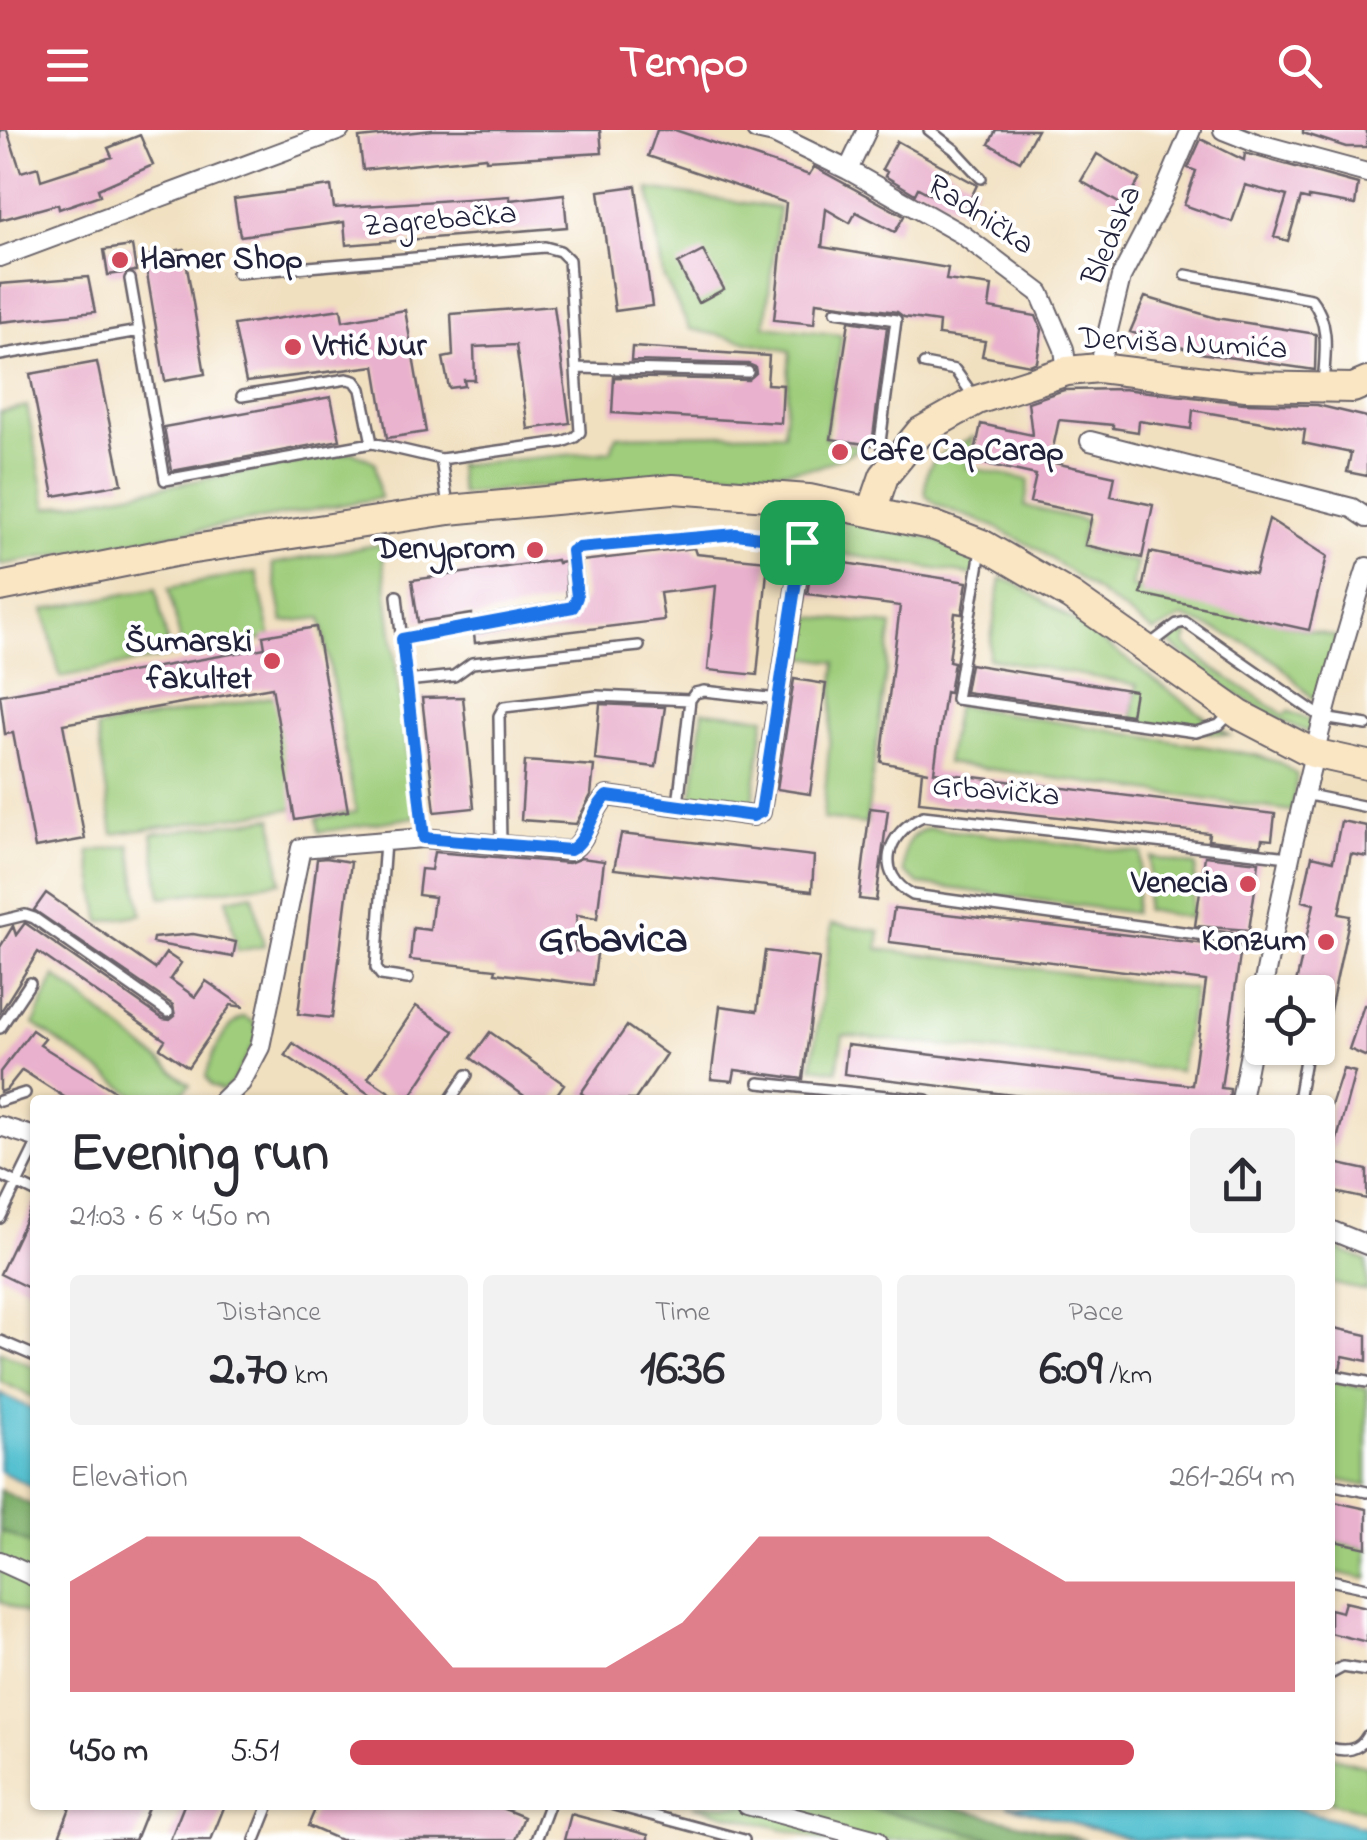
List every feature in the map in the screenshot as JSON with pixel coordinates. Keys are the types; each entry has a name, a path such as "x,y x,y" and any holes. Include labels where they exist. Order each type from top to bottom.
{"main road":[{"name":"Derviša Numića","path":"872,511 884,476 920,432 977,400 1067,371 1100,368 1246,386 1353,388 1367,382"},
{"path":"0,587 174,552 449,510 673,489 809,499 935,526 982,544 1071,596 1233,711 1313,753 1367,766"}],"street":[{"path":"0,258 340,130"},
{"name":"Radnička","path":"756,130 774,134 848,170 963,235 1040,292 1064,349 1067,371"},
{"path":"848,170 867,130"},
{"name":"Bledska","path":"1100,368 1121,277 1161,200 1190,130"},
{"path":"1223,130 1256,143 1367,173"},
{"path":"1090,441 1352,508 1367,518"},
{"path":"228,1095 251,1069 260,1047 301,848 424,838 570,850 578,846 599,803 607,796 753,816 761,812 809,499"},
{"path":"1267,975 1313,753 1367,567"},
{"path":"1241,1095 1249,1065"},
{"path":"0,1126 30,1135"},
{"path":"1335,1232 1367,1245"},
{"path":"0,1561 30,1575"},
{"path":"765,1810 876,1840"}],"lane":[{"path":"929,130 956,150 981,178"},
{"name":"Zagrebačka","path":"130,279 165,480 372,443 441,459 562,442 576,437 582,426 569,260 553,248 237,274"},
{"path":"1186,275 1311,299 1320,310 1325,328 1323,387"},
{"path":"836,310 896,320 880,442 892,463"},
{"path":"0,355 140,332"},
{"path":"924,364 955,370 977,400"},
{"path":"577,368 748,372"},
{"path":"242,396 355,380 362,388 372,443"},
{"path":"441,459 449,510"},
{"path":"402,639 573,607 577,597 572,551 578,548 736,534 802,542"},
{"path":"982,544 956,699 1196,732 1219,725 1233,711"},
{"path":"397,596 424,838"},
{"path":"1143,650 1185,622 1323,718 1367,726"},
{"path":"406,681 454,676 472,664 638,646"},
{"path":"678,804 694,693 704,690 778,699"},
{"path":"501,845 499,716 504,707 597,696 690,700"},
{"path":"1304,794 1367,807"},
{"name":"Grbavička","path":"1273,944 914,895 896,886 889,866 903,825 923,816 1290,857"},
{"path":"386,839 376,968 381,974 408,979"},
{"path":"0,921 25,915 34,918 168,1012"},
{"path":"0,1028 30,983"},
{"path":"1299,1095 1304,1065"},
{"path":"453,1095 467,1075"},
{"path":"759,1082 848,1095"},
{"path":"0,1101 25,1093"},
{"path":"0,1218 30,1159"},
{"path":"0,1174 30,1190"},
{"path":"0,1341 30,1354"},
{"path":"1335,1376 1367,1382"},
{"path":"1335,1485 1367,1492"},
{"path":"1335,1581 1367,1588"},
{"path":"1335,1671 1343,1667 1367,1671"},
{"path":"1335,1748 1357,1748 1367,1736"},
{"path":"267,1810 255,1838 268,1840"},
{"path":"536,1840 547,1810"},
{"path":"633,1810 744,1840"}],"green space":[{"path":"649,189 779,208 765,326 842,335 825,439 864,447 818,467 676,474 461,494 457,465 611,451 616,436 784,433 790,351 690,329 663,276"},
{"path":"27,406 47,508 353,452 375,462 380,498 0,565 0,412"},
{"path":"973,437 967,467 1029,480 1025,506 1085,521 1079,548 1137,563 1131,587 1337,637 1322,705 1276,662 1243,642 1183,617 1154,632 1039,550 991,525 937,505 926,496 931,464"},
{"path":"812,519 854,521 918,534 976,560 979,576 811,549"},
{"path":"381,544 415,817 319,832 317,818 356,812 321,618 283,622 272,564"},
{"path":"256,572 271,638 183,653 169,588"},
{"path":"1001,578 1017,584 1080,625 1229,735 1132,723 1137,685 988,658"},
{"path":"156,588 170,656 60,677 44,610"},
{"path":"801,616 892,625 866,824 823,819 836,662 797,656"},
{"path":"1184,630 1188,635 1185,644 1210,666 1284,715 1288,711 1318,724 1313,734 1236,694 1166,640"},
{"path":"276,696 296,808 113,834 97,728"},
{"path":"956,705 1255,755 1280,763 1297,775 1292,811 946,763"},
{"path":"703,711 765,717 752,807 692,800"},
{"path":"273,818 281,882 161,897 152,834"},
{"path":"928,828 1142,853 1134,913 919,884 904,872 905,850 914,835"},
{"path":"130,845 142,914 101,922 89,852"},
{"path":"1151,857 1196,866 1190,918 1145,910"},
{"path":"253,894 264,946 237,951 227,899"},
{"path":"832,924 880,931 878,949 1194,989 1180,1071 843,1035 837,1071 812,1067"},
{"path":"55,976 190,1085 181,1095 134,1095 34,1024"},
{"path":"244,1017 255,1023 258,1037 232,1084 222,1091 211,1085 206,1077 208,1069 225,1034"},
{"path":"1335,1248 1367,1261 1367,1291 1335,1284"},
{"path":"0,1351 30,1366 30,1396 0,1381"},
{"path":"1335,1382 1367,1389 1367,1486 1335,1479"},
{"path":"0,1490 30,1505 30,1544 0,1531"},
{"path":"0,1493 30,1507 30,1616 0,1601"},
{"path":"1335,1541 1367,1548 1367,1579 1335,1572"},
{"path":"1335,1757 1367,1766 1367,1811 1335,1803"},
{"path":"712,1810 954,1810 1067,1840 823,1840"},
{"path":"878,1810 965,1810 1086,1840 999,1840"}],"water":[{"path":"0,1393 30,1408 30,1486 0,1471"},
{"path":"1025,1810 1300,1810 1367,1828 1367,1840 1135,1840"}],"building":[{"path":"0,130 7,130 21,172 38,167 41,180 112,157 108,148 140,135 153,165 98,189 100,195 59,209 58,204 0,220"},
{"path":"433,130 600,130 602,153 486,157 363,170 359,138"},
{"path":"657,130 675,130 809,175 814,167 904,216 895,232 856,212 850,223 826,209 822,247 948,268 946,280 992,286 989,308 1036,316 1042,330 1037,362 1030,365 982,356 985,341 938,335 939,322 904,317 897,312 816,302 814,324 774,320 786,203 648,156"},
{"path":"996,130 1037,130 1020,161 989,144"},
{"path":"1303,130 1367,130 1367,147 1346,147"},
{"path":"1201,139 1244,160 1245,153 1358,184 1355,205 1301,198 1288,241 1274,237 1287,196 1245,185 1232,222 1184,205 1196,171 1188,168"},
{"path":"897,141 977,185 964,212 918,188 915,194 885,176 887,172 882,169"},
{"path":"1097,154 1140,179 1124,206 1081,181"},
{"path":"331,186 334,208 564,194 567,227 346,245 344,222 240,236 234,199"},
{"path":"636,186 652,306 615,311 599,191"},
{"name":"Hamer Shop","path":"132,246 136,271 108,275 104,250"},
{"path":"184,249 205,374 165,381 144,256"},
{"path":"703,251 724,289 698,303 678,264"},
{"path":"88,277 95,312 0,322 0,284"},
{"path":"1145,297 1216,318 1316,334 1315,370 1200,353 1130,332"},
{"path":"554,306 570,423 528,429 516,345 474,347 475,380 464,380 465,386 449,388 443,358 453,356 451,314"},
{"path":"341,309 343,321 405,310 426,432 387,438 375,366 246,382 234,325"},
{"path":"849,321 887,327 872,445 831,439"},
{"path":"632,347 769,356 767,384 783,385 781,423 612,413 614,377 748,380 756,373 755,367 748,364 631,361"},
{"path":"97,362 122,484 54,496 30,374"},
{"path":"1123,389 1244,403 1317,405 1367,417 1367,476 1347,472 1351,453 1303,443 1305,430 1256,421 1193,410 1191,429 1139,421 1138,432 1113,425 1059,420 1050,462 1115,476 1111,496 1153,505 1142,558 1085,545 1092,515 1030,502 1036,475 973,461 981,424 1032,435 1028,402 1064,390"},
{"path":"331,397 340,440 172,471 164,427"},
{"path":"1269,519 1327,556 1309,630 1141,594 1150,552 1255,574"},
{"path":"694,548 696,554 768,561 757,675 708,670 716,586 660,593 664,620 475,643 474,634 577,614 585,597 581,561"},
{"path":"813,558 967,582 962,614 955,613 949,661 954,662 949,693 945,692 934,772 1275,814 1272,840 1262,839 1261,846 1208,840 1209,833 919,802 922,771 929,772 881,762 900,606 807,594"},
{"path":"565,562 567,600 472,618 472,614 418,622 412,580"},
{"path":"316,627 348,811 295,820 272,687 63,724 85,839 35,848 13,733 5,734 0,695 265,648 263,636"},
{"path":"970,664 1135,691 1131,715 965,692"},
{"path":"794,679 826,684 810,794 777,789"},
{"path":"463,697 474,808 435,812 422,698"},
{"path":"600,704 665,707 656,767 595,760"},
{"path":"525,761 594,766 591,795 576,824 521,820"},
{"path":"870,808 888,810 876,901 859,899"},
{"path":"1341,821 1367,826 1367,857 1351,854 1339,914 1350,916 1335,986 1335,975 1298,975 1314,904 1302,901 1312,856 1333,861"},
{"path":"621,834 814,856 812,891 614,869"},
{"path":"434,852 569,863 581,858 604,861 597,918 577,915 574,951 597,954 593,985 410,960 413,928 430,930 434,897 418,895 421,869 431,870"},
{"path":"1205,856 1259,862 1249,930 1195,926"},
{"path":"317,859 351,862 332,1018 298,1014"},
{"path":"46,893 155,969 166,953 181,963 170,979 195,997 206,981 244,1007 231,1005 188,1067 160,1048 165,1040 38,952 0,1013 0,947 13,926 16,935 25,923 163,1019 175,1016 173,1005 34,910"},
{"path":"894,908 1241,948 1221,1088 1230,1089 1229,1095 1014,1095 844,1074 847,1045 1192,1085 1206,981 889,942"},
{"path":"193,934 236,942 233,957 152,943 153,938"},
{"path":"765,951 819,958 803,1079 735,1070 733,1081 711,1079 720,1006 757,1011"},
{"path":"1367,1005 1367,1057 1349,1049"},
{"path":"416,1006 454,1031 411,1095 394,1095 368,1078"},
{"path":"627,1026 666,1054 638,1095 581,1093"},
{"path":"32,1030 45,1039 40,1045 121,1095 61,1095 22,1070 0,1092 0,1072"},
{"path":"490,1032 564,1084 556,1095 523,1095 471,1058"},
{"path":"293,1043 371,1095 345,1095 285,1055"},
{"path":"1343,1069 1355,1072 1335,1147 1335,1095"},
{"path":"1335,1163 1367,1170 1367,1199 1335,1192"},
{"path":"30,1211 30,1289 0,1274"},
{"path":"1335,1328 1367,1335 1367,1361 1343,1356 1340,1369 1335,1368"},
{"path":"1335,1502 1367,1509 1367,1548 1335,1541"},
{"path":"1345,1602 1367,1607 1367,1642 1335,1634 1335,1610 1342,1612"},
{"path":"69,1810 147,1810 135,1840 76,1840 60,1834"},
{"path":"182,1810 223,1810 211,1840 170,1840"},
{"path":"315,1810 506,1810 524,1817 515,1840 340,1840 308,1826"},
{"path":"571,1814 648,1835 648,1840 564,1840"}],"place":[{"name":"Hamer Shop","path":"120,260"},
{"name":"Vrtić Nur","path":"293,347"},
{"name":"Cafe CapCarap","path":"840,452"},
{"name":"Denyprom","path":"535,550"},
{"name":"Šumarski fakultet","path":"272,661"},
{"name":"Venecia","path":"1248,884"},
{"name":"Konzum","path":"1326,942"}],"district":[{"name":"Grbavica","path":"613,940"}],"route":[{"path":"736,534 802,542 761,812 753,816 607,796 599,803 578,846 570,850 424,838 402,639 573,607 577,597 572,551 578,548 736,534"}]}
